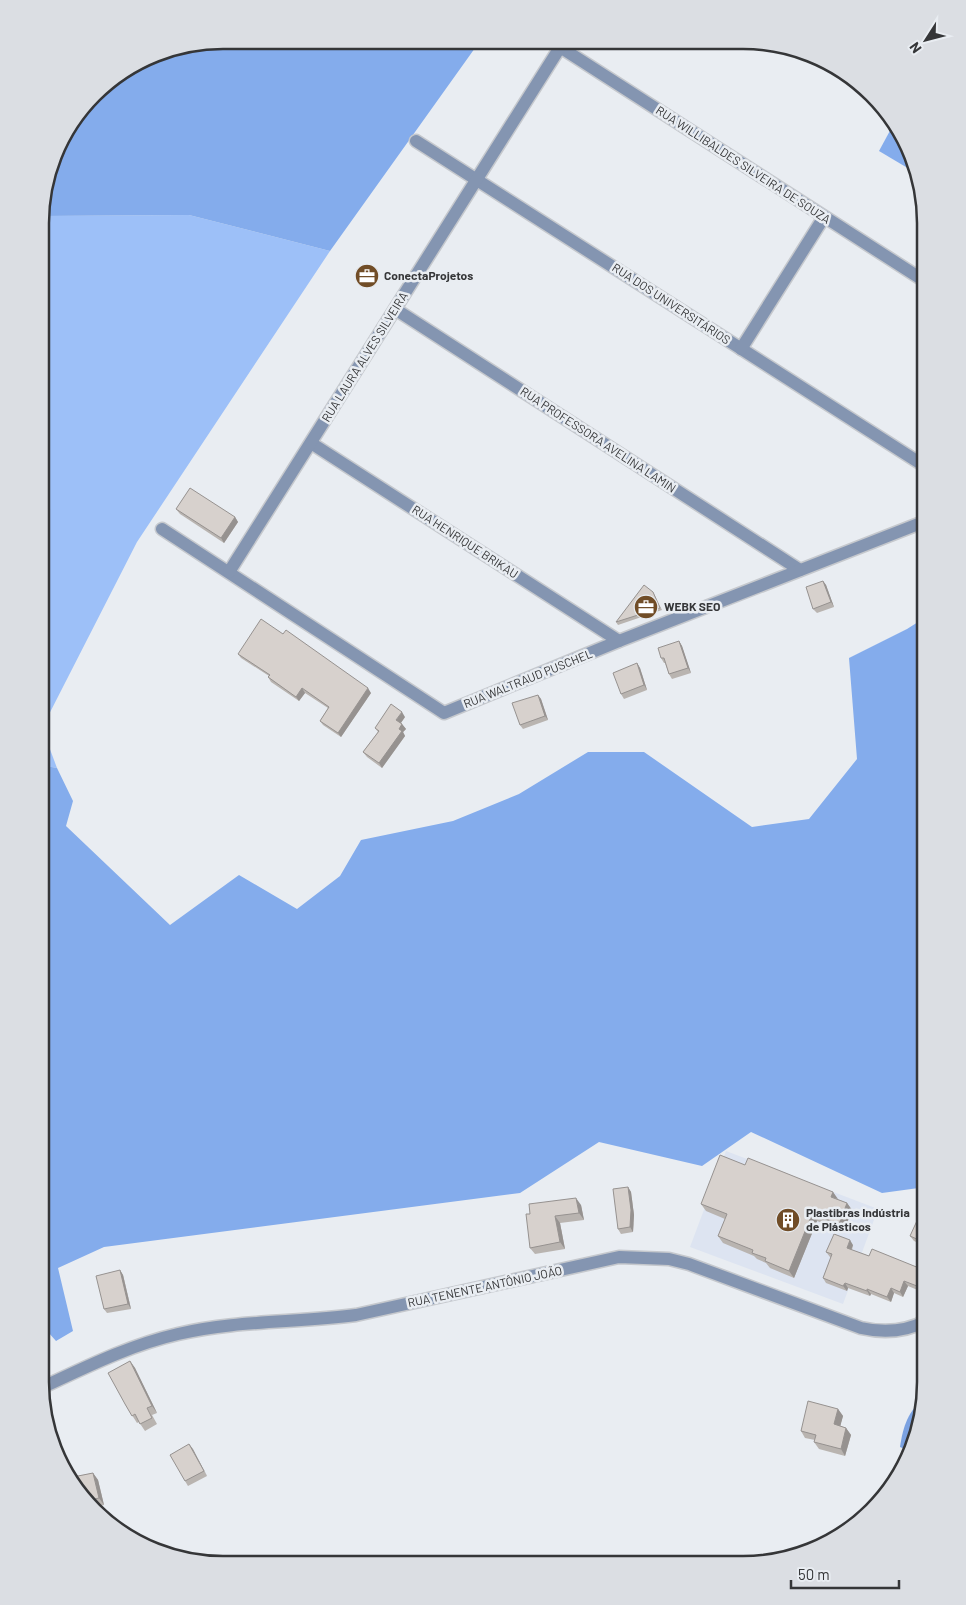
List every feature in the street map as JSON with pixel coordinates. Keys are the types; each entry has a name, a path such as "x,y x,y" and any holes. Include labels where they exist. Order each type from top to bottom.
{"street":[{"name":"RUA LAURA ALVES SILVEIRA","path":"229,572 559,49"},
{"name":"RUA WILLIBALDES SILVEIRA DE SOUZA","path":"570,49 917,276"},
{"name":"RUA DOS UNIVERSITÁRIOS","path":"416,141 917,461"},
{"path":"741,349 824,216"},
{"name":"RUA PROFESSORA AVELINA LAMIN","path":"395,309 800,570"},
{"name":"RUA HENRIQUE BRIKAU","path":"311,443 619,641"},
{"name":"RUA WALTRAUD PUSCHEL","path":"162,529 444,713 619,641 917,525"},
{"name":"RUA TENENTE ANTÔNIO JOÃO","path":"49,1384 114,1354 178,1334 204,1329 325,1319 356,1314 619,1257 670,1259 689,1264 873,1331 900,1330 917,1324"}],"shaded area":[{"path":"211,49 474,49 330,251 189,215 49,216 50,200 58,167 72,136 92,108 126,78 156,62 189,52"},
{"path":"890,130 908,168 879,151"},
{"path":"189,215 330,251 137,542 49,714 49,222 49,216"},
{"path":"917,623 917,1188 882,1193 751,1132 702,1166 599,1142 520,1193 104,1247 58,1268 73,1331 56,1341 49,1333 49,766 57,768 73,801 66,826 170,925 239,875 297,909 340,876 361,840 453,821 519,794 588,752 644,752 752,827 809,819 857,759 849,658"},
{"path":"49,747 57,768 49,766"},
{"name":"Plastibras Indústria de Plásticos","path":"726,1151 878,1209 843,1304 690,1247"},
{"path":"915,1407 914,1416 904,1449 900,1447 903,1433 907,1420"}],"building":[{"path":"190,488 235,517 221,538 176,509"},
{"path":"823,581 831,602 813,609 806,587"},
{"name":"WEBK SEO","path":"644,585 653,592 660,608 616,622"},
{"path":"261,619 283,634 286,630 368,688 338,733 320,721 329,707 302,688 296,697 268,677 270,675 238,654"},
{"path":"679,641 688,668 669,674 664,658 661,658 658,648"},
{"path":"637,663 644,685 621,694 613,673"},
{"path":"538,695 545,716 520,725 512,703"},
{"path":"391,704 402,712 396,720 402,724 399,729 402,731 379,763 363,752 379,731 375,728"},
{"path":"720,1155 745,1165 748,1158 833,1192 831,1197 847,1203 839,1224 812,1214 789,1271 765,1261 766,1258 752,1253 753,1250 718,1236 727,1214 701,1204"},
{"path":"628,1187 631,1210 630,1227 618,1229 613,1189"},
{"path":"576,1198 579,1213 555,1216 560,1242 530,1248 526,1214 530,1214 529,1204"},
{"path":"917,1221 917,1239 910,1236"},
{"path":"834,1234 850,1240 847,1248 869,1256 872,1249 917,1267 917,1286 904,1281 900,1292 891,1288 887,1297 845,1283 843,1286 823,1278 832,1254 826,1252"},
{"path":"120,1270 128,1304 104,1309 96,1276"},
{"path":"130,1361 152,1406 147,1408 152,1418 140,1424 135,1414 132,1416 108,1373"},
{"path":"808,1401 838,1409 834,1424 846,1428 841,1449 814,1442 816,1435 801,1431"},
{"path":"189,1444 204,1471 185,1481 170,1455"},
{"path":"93,1473 99,1498 95,1499 77,1476"}],"place":[{"name":"ConectaProjetos","path":"367,276"},
{"name":"WEBK SEO","path":"646,607"},
{"name":"Plastibras Indústria de Plásticos","path":"788,1220"}]}
